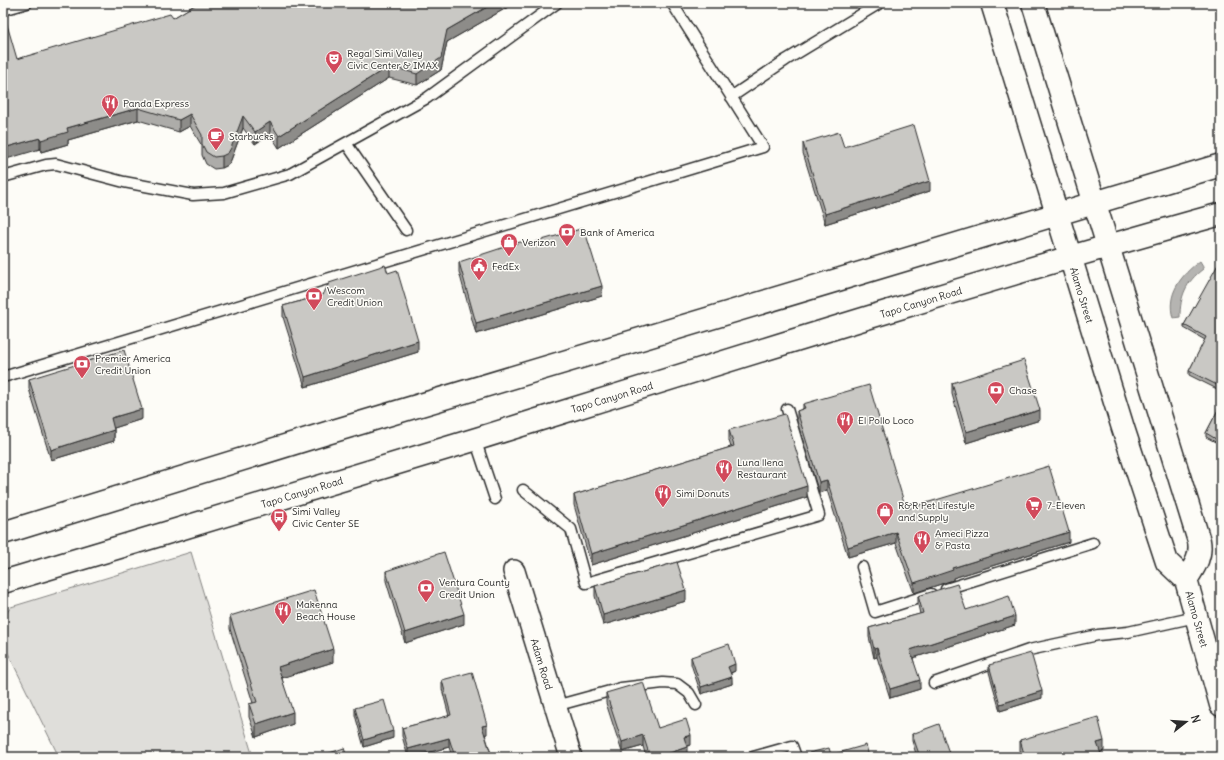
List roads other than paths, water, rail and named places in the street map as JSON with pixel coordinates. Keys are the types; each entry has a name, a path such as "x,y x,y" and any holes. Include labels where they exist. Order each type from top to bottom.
{"main road":[{"name":"Alamo Street","path":"992,3 1071,257 1122,428 1167,562 1186,580 1219,692"},
{"name":"Alamo Street","path":"1033,3 1094,204 1109,245 1199,541 1201,549 1199,558 1186,580"},
{"path":"3,533 342,428 1221,165"},
{"name":"Tapo Canyon Road","path":"3,582 1109,245 1221,214"}],"street":[{"name":"Adam Road","path":"514,571 571,757"}],"lane":[{"path":"3,10 27,3"},
{"path":"3,177 46,165 56,164 124,182 193,195 224,193 290,174 427,98 557,3"},
{"path":"3,377 763,146 672,3"},
{"path":"732,97 786,60 880,3"},
{"path":"346,143 406,230"},
{"path":"523,490 572,529 586,583 819,515 787,409"},
{"path":"475,439 495,499"},
{"path":"862,567 875,612 1093,543"},
{"path":"934,683 1029,650 1098,636 1128,632 1196,617"},
{"path":"555,706 621,688 664,683 677,684 689,692 696,705"},
{"path":"753,757 792,746 796,757"}],"place":[{"name":"Regal Simi Valley Civic Center & IMAX","path":"334,74"},
{"name":"Panda Express","path":"110,118"},
{"name":"Starbucks","path":"216,151"},
{"name":"Bank of America","path":"567,247"},
{"name":"Verizon","path":"509,257"},
{"name":"FedEx","path":"479,281"},
{"name":"Wescom Credit Union","path":"314,311"},
{"name":"Premier America Credit Union","path":"82,379"},
{"name":"Chase","path":"996,405"},
{"name":"El Pollo Loco","path":"845,435"},
{"name":"Luna llena Restaurant","path":"724,483"},
{"name":"Simi Donuts","path":"663,508"},
{"name":"7-Eleven","path":"1034,520"},
{"name":"R&R Pet Lifestyle and Supply","path":"885,526"},
{"name":"Simi Valley Civic Center SE","path":"279,532"},
{"name":"Ameci Pizza & Pasta","path":"922,554"},
{"name":"Ventura County Credit Union","path":"426,603"},
{"name":"Makenna Beach House","path":"283,625"}]}
